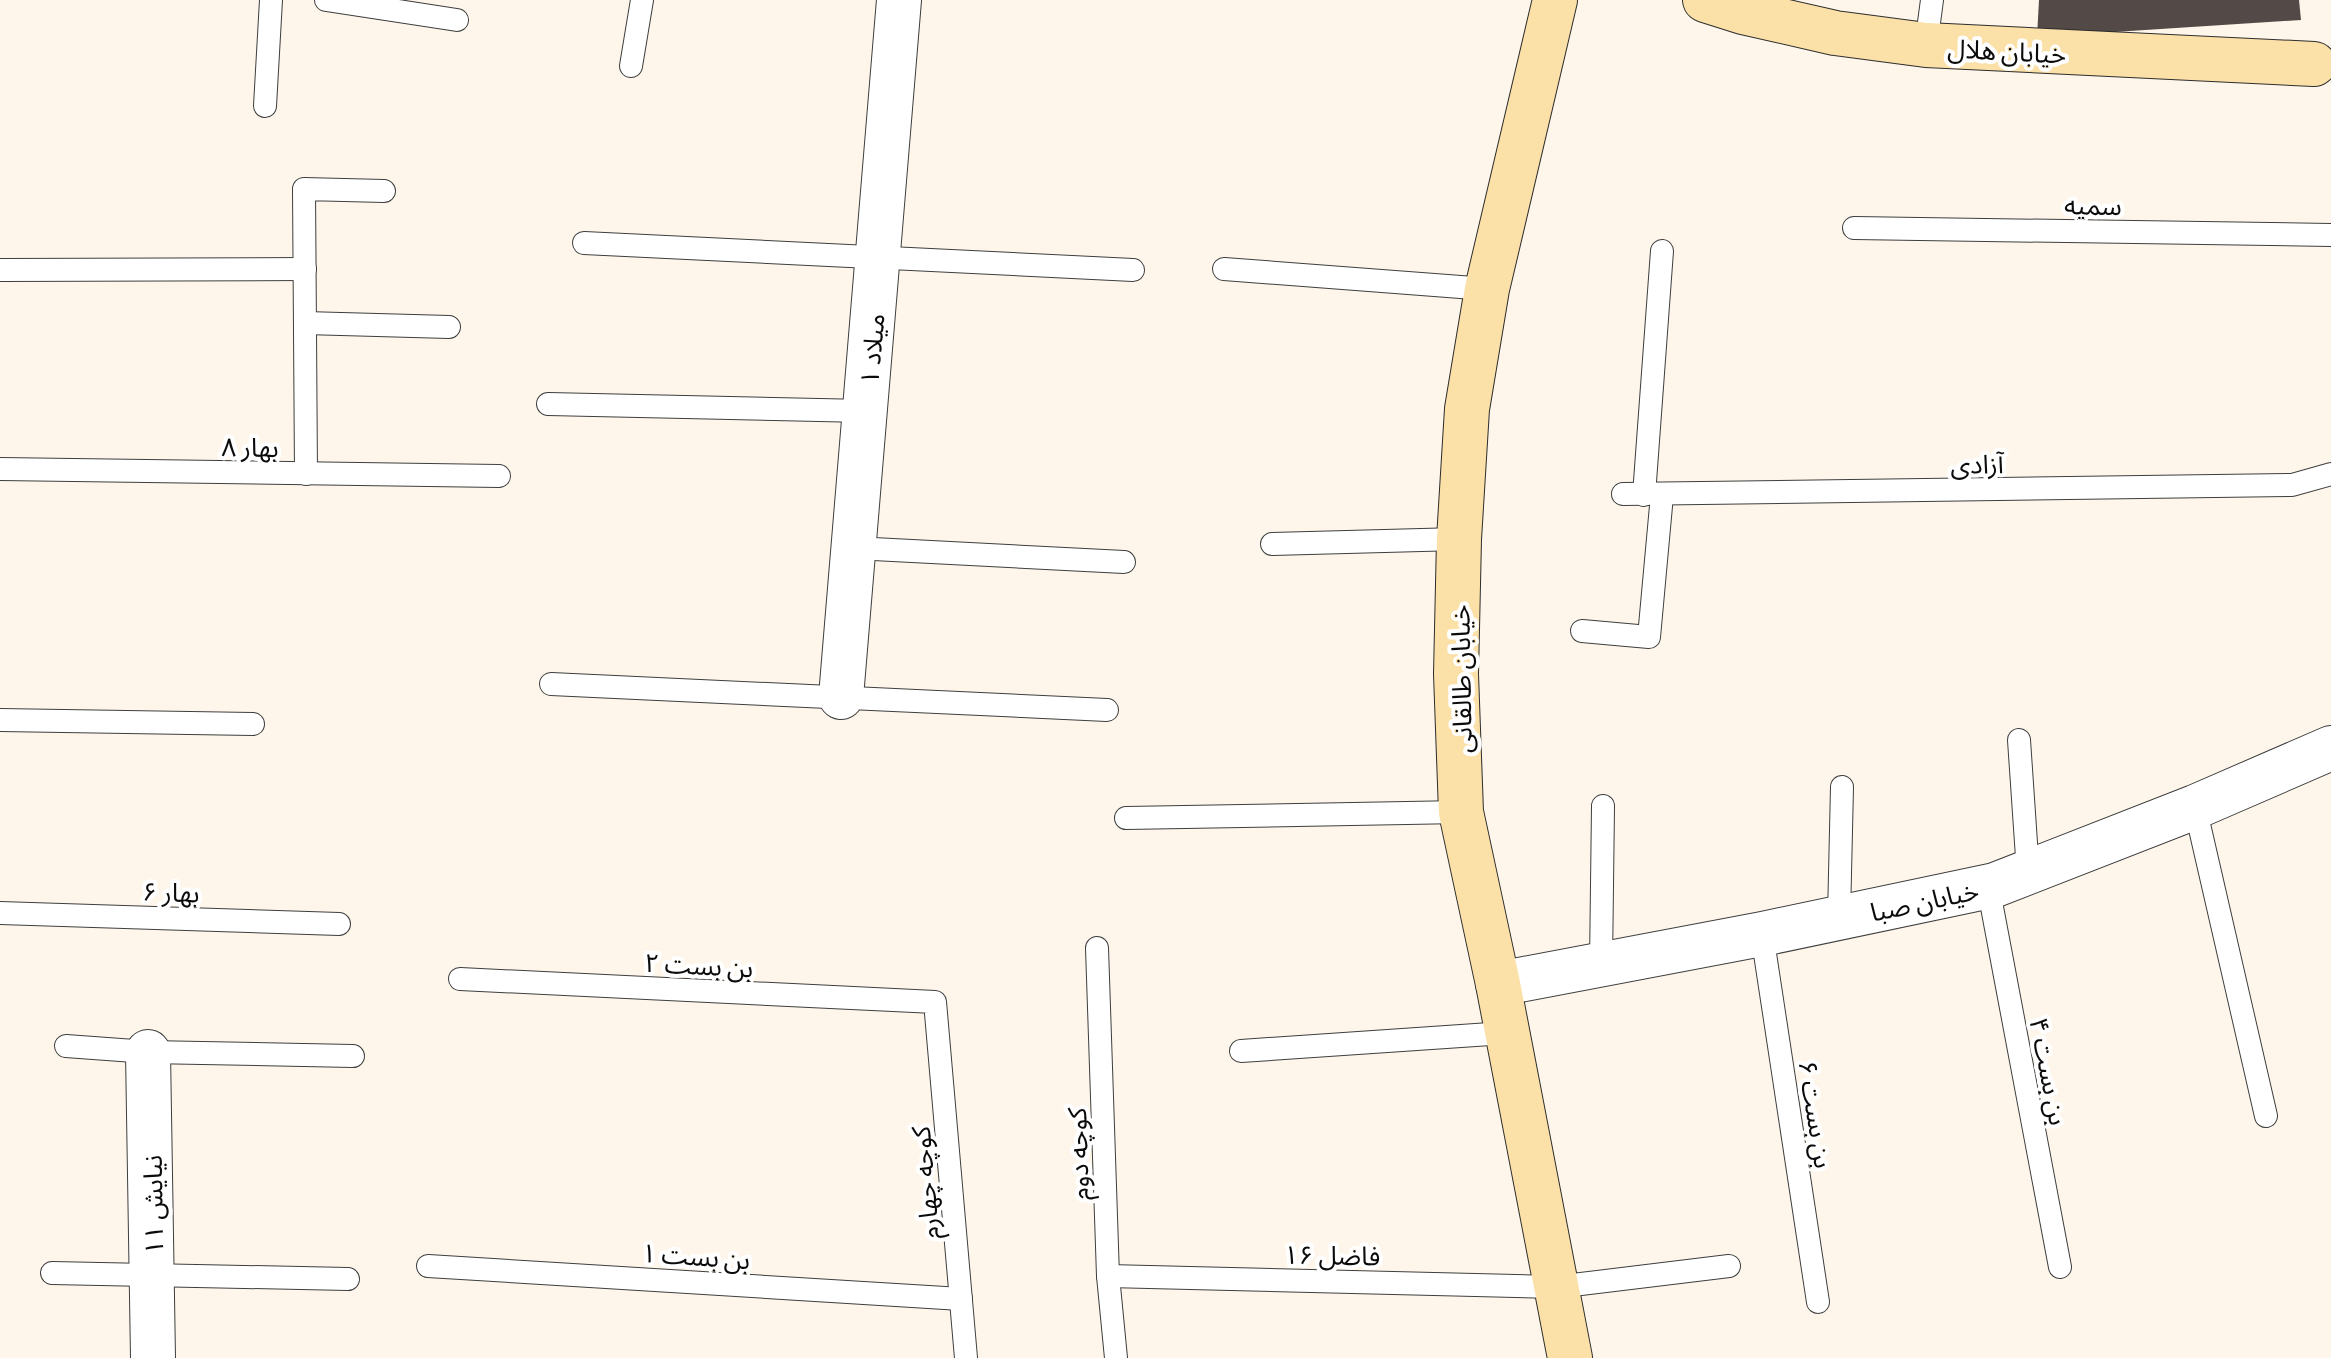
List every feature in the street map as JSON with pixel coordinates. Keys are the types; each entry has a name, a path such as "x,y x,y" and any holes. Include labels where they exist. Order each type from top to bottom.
{"main road":[{"name":"خیابان طالقانی","path":"1555,0 1487,289 1467,409 1459,539 1456,674 1461,812 1498,984 1570,1358"},
{"name":"خیابان هلال","path":"1731,4 1835,33 1926,45 2325,71"}],"street":[{"name":"میلاد ۱","path":"841,697 899,0"},
{"name":"خیابان صبا","path":"1498,984 1762,934 1988,886 2195,807 2331,748"},
{"name":"نیایش ۱۱","path":"148,1052 153,1358"}],"lane":[{"path":"265,106 271,0"},
{"path":"326,0 457,20"},
{"path":"631,66 642,0"},
{"path":"1926,45 1932,0"},
{"path":"306,474 304,189 384,191"},
{"name":"سمیه","path":"1854,228 2331,235"},
{"path":"584,243 1133,270"},
{"path":"1582,631 1649,637 1643,495 1662,251"},
{"path":"0,270 305,269"},
{"path":"1224,269 1487,289"},
{"path":"305,323 449,327"},
{"path":"548,404 865,411"},
{"name":"بهار ۸","path":"0,469 499,476"},
{"name":"آزادی","path":"1643,495 2292,485 2331,474"},
{"path":"1272,544 1459,539"},
{"path":"854,548 1124,562"},
{"path":"551,684 1107,710"},
{"path":"0,720 253,724"},
{"path":"2019,740 2028,872"},
{"path":"1839,917 1842,787"},
{"path":"1601,964 1603,806"},
{"path":"2195,807 2266,1116"},
{"path":"1126,818 1461,812"},
{"name":"بن بست ۴","path":"1988,886 2060,1267"},
{"name":"بهار ۶","path":"0,913 339,924"},
{"name":"بن بست ۶","path":"1762,934 1818,1302"},
{"name":"کوچه دوم","path":"1097,948 1108,1276 1116,1358"},
{"name":"بن بست ۲","path":"460,979 935,1002"},
{"name":"کوچه چهارم","path":"935,1002 966,1358"},
{"path":"1241,1051 1505,1033"},
{"path":"66,1046 148,1052 353,1056"},
{"name":"بن بست ۱","path":"428,1266 961,1299"},
{"name":"فاضل ۱۶","path":"1108,1276 1556,1287 1729,1266"},
{"path":"52,1273 348,1279"}],"building":[{"path":"2039,0 2299,0 2301,20 2037,37"}]}
